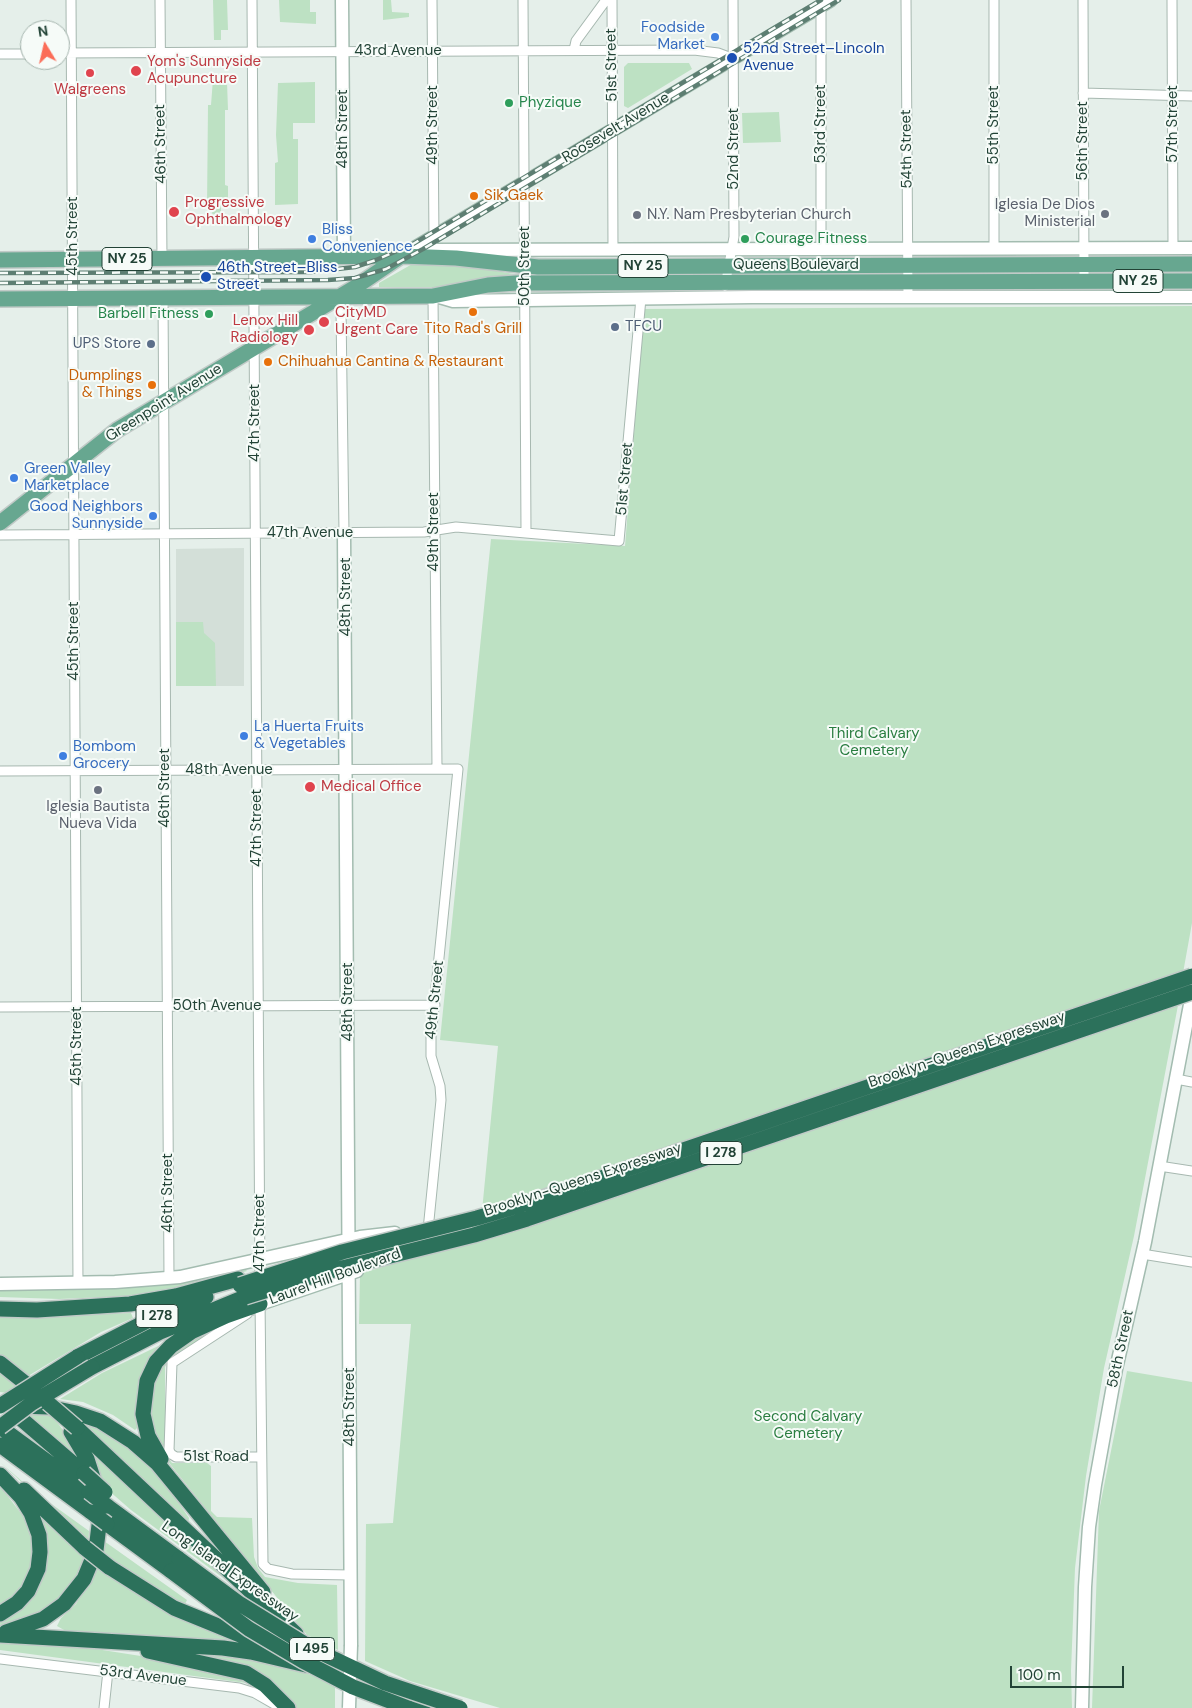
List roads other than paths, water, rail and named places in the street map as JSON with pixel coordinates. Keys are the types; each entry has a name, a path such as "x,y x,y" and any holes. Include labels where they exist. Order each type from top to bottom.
{"highway":[{"name":"Brooklyn-Queens Expressway","path":"3,1406 77,1357 163,1313 316,1260 528,1203 1192,976"},
{"name":"Brooklyn-Queens Expressway","path":"0,1427 34,1396 165,1329 241,1287 352,1265 518,1222 1192,993"},
{"path":"0,1309 60,1308 146,1301 241,1287"},
{"path":"0,1304 60,1308"},
{"path":"175,1484 150,1442 144,1426 144,1395 152,1368 165,1351 191,1332 226,1316 260,1304"},
{"path":"0,1363 34,1396 48,1403 74,1430 316,1653 332,1664 384,1687 445,1708"},
{"path":"0,1437 34,1396"},
{"path":"3,1406 48,1407 76,1413 124,1434 142,1448 175,1484 300,1638"},
{"path":"3,1406 84,1473 106,1499"},
{"path":"0,1427 89,1492 106,1499"},
{"path":"0,1634 28,1626 57,1610 75,1592 93,1559 100,1526 98,1496 91,1467 74,1430"},
{"name":"Long Island Expressway","path":"0,1445 107,1524 311,1648 385,1683 460,1708"},
{"path":"0,1458 38,1485 88,1510"},
{"path":"0,1469 85,1548 149,1594 194,1618 423,1708"},
{"path":"0,1475 16,1490 30,1512 39,1535 40,1552 38,1569 28,1591 17,1603 0,1614"},
{"name":"Long Island Expressway","path":"106,1499 162,1546 175,1565 249,1629 302,1661 354,1687 408,1708"},
{"path":"0,1634 237,1649 330,1670"},
{"path":"98,1641 238,1670 265,1685 288,1708"}],"main road":[{"name":"Queens Boulevard","path":"0,260 401,256 456,258 525,267 1192,264"},
{"name":"Greenpoint Avenue","path":"0,523 117,430 391,265 401,256"},
{"name":"Queens Boulevard","path":"0,298 433,296 488,285 525,283 1192,281"}],"street":[{"name":"45th Street","path":"70,0 78,1283"},
{"name":"46th Street","path":"160,0 162,259"},
{"name":"47th Street","path":"252,0 262,1559 264,1566 276,1571 298,1574 351,1575"},
{"name":"48th Street","path":"342,0 344,257"},
{"name":"49th Street","path":"432,0 434,244"},
{"name":"50th Street","path":"523,0 526,531"},
{"name":"51st Street","path":"574,50 576,41 606,0"},
{"name":"51st Street","path":"612,0 613,250"},
{"name":"52nd Street","path":"722,298 734,237 733,0"},
{"name":"54th Street","path":"906,0 908,298"},
{"name":"55th Street","path":"994,0 994,249"},
{"name":"56th Street","path":"1083,0 1084,281"},
{"name":"57th Street","path":"1172,0 1174,248"},
{"name":"Roosevelt Avenue","path":"401,256 434,244 524,183 613,128 734,59 824,2"},
{"name":"53rd Street","path":"820,248 824,2"},
{"name":"43rd Avenue","path":"71,53 698,50 718,53 734,59"},
{"path":"0,54 20,54"},
{"path":"1083,93 1192,96"},
{"name":"Queens Boulevard","path":"434,244 525,250 1192,248"},
{"name":"48th Street","path":"339,296 341,310 347,769 351,1575 349,1708"},
{"name":"49th Street","path":"433,296 436,769"},
{"name":"Queens Boulevard","path":"433,296 453,301 641,298 1192,297"},
{"name":"46th Street","path":"163,297 169,1278"},
{"name":"51st Street","path":"619,541 641,298"},
{"name":"47th Avenue","path":"0,535 424,532 445,527 479,527 619,541"},
{"name":"49th Street","path":"428,1230 441,1100 440,1086 430,1051 458,769"},
{"name":"48th Avenue","path":"0,771 458,769"},
{"name":"Laurel Hill Boulevard","path":"172,1456 169,1448 171,1365 175,1359 260,1304 485,1223 1192,983"},
{"name":"58th Street","path":"1082,1708 1084,1587 1089,1527 1108,1412 1142,1254 1192,993"},
{"name":"50th Avenue","path":"0,1008 435,1005"},
{"path":"1176,1079 1192,1082"},
{"path":"1159,1166 1192,1171"},
{"name":"Laurel Hill Boulevard","path":"350,1239 485,1223"},
{"path":"0,1284 78,1283 169,1278 260,1261 350,1239"},
{"path":"1142,1254 1192,1262"},
{"name":"51st Road","path":"172,1456 260,1457"},
{"name":"53rd Avenue","path":"0,1659 244,1689 281,1708"},
{"path":"104,1708 108,1671"}],"railway":[{"path":"0,273 311,272 355,267 413,244 821,0"},
{"path":"0,283 328,280 355,278 386,269 423,249 839,0"}],"place":[{"name":"Foodside Market","path":"715,37"},
{"name":"52nd Street–Lincoln Avenue","path":"732,58"},
{"name":"Yom's Sunnyside Acupuncture","path":"136,71"},
{"name":"Walgreens","path":"90,73"},
{"name":"Phyzique","path":"509,103"},
{"name":"Sik Gaek","path":"474,196"},
{"name":"Progressive Ophthalmology","path":"174,212"},
{"name":"Iglesia De Dios Ministerial","path":"1105,214"},
{"name":"N.Y. Nam Presbyterian Church","path":"637,215"},
{"name":"Bliss Convenience","path":"312,239"},
{"name":"Courage Fitness","path":"745,239"},
{"name":"46th Street–Bliss Street","path":"206,277"},
{"name":"Tito Rad's Grill","path":"473,312"},
{"name":"Barbell Fitness","path":"209,314"},
{"name":"CityMD Urgent Care","path":"324,322"},
{"name":"TFCU","path":"615,327"},
{"name":"Lenox Hill Radiology","path":"309,330"},
{"name":"UPS Store","path":"151,344"},
{"name":"Chihuahua Cantina & Restaurant","path":"268,362"},
{"name":"Dumplings & Things","path":"152,385"},
{"name":"Green Valley Marketplace","path":"14,478"},
{"name":"Good Neighbors Sunnyside","path":"153,516"},
{"name":"La Huerta Fruits & Vegetables","path":"244,736"},
{"name":"Bombom Grocery","path":"63,756"},
{"name":"Medical Office","path":"310,787"},
{"name":"Iglesia Bautista Nueva Vida","path":"98,790"}],"park label":[{"name":"Third Calvary Cemetery","path":"874,742"},
{"name":"Second Calvary Cemetery","path":"808,1426"}]}
